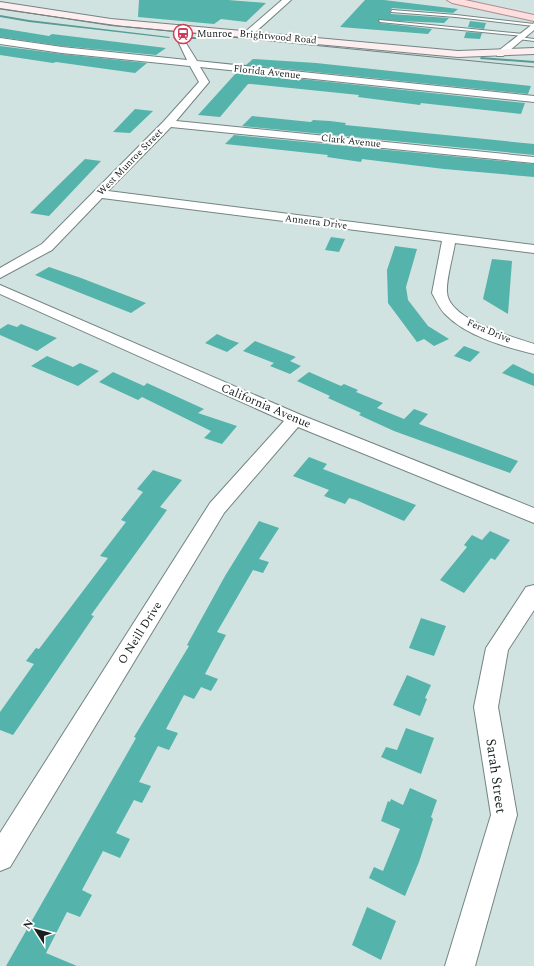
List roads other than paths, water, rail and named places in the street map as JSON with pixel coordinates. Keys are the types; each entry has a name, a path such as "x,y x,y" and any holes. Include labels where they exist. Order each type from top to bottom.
{"main road":[{"path":"452,0 534,18"}],"street":[{"path":"248,34 287,0"},
{"name":"Brightwood Road","path":"0,5 111,22 458,54 500,54 534,51"},
{"path":"500,54 526,35 534,25"},
{"name":"West Munroe Street","path":"0,274 46,247 168,123 204,82 180,40 180,37 189,29"},
{"name":"Florida Avenue","path":"0,41 62,50 195,65 534,99"},
{"name":"Clark Avenue","path":"168,123 534,160"},
{"name":"Annetta Drive","path":"99,194 534,249"},
{"name":"Fera Drive","path":"449,239 439,293 450,311 467,323 487,333 534,349"},
{"name":"California Avenue","path":"0,289 295,419 534,516"},
{"name":"O Neill Drive","path":"0,858 217,508 295,419"},
{"name":"Sarah Street","path":"460,966 487,878 504,815 486,707 497,648 534,593"}],"lane":[{"path":"392,11 456,16 534,25"},
{"path":"380,20 526,35 534,40"}],"waterway":[{"path":"0,16 29,21 169,37"},
{"path":"192,38 209,38 214,33 219,34"},
{"path":"481,58 534,62"}],"tram line":[{"path":"0,9 119,26 534,67"}],"place":[{"name":"Munroe","path":"183,34"}]}
